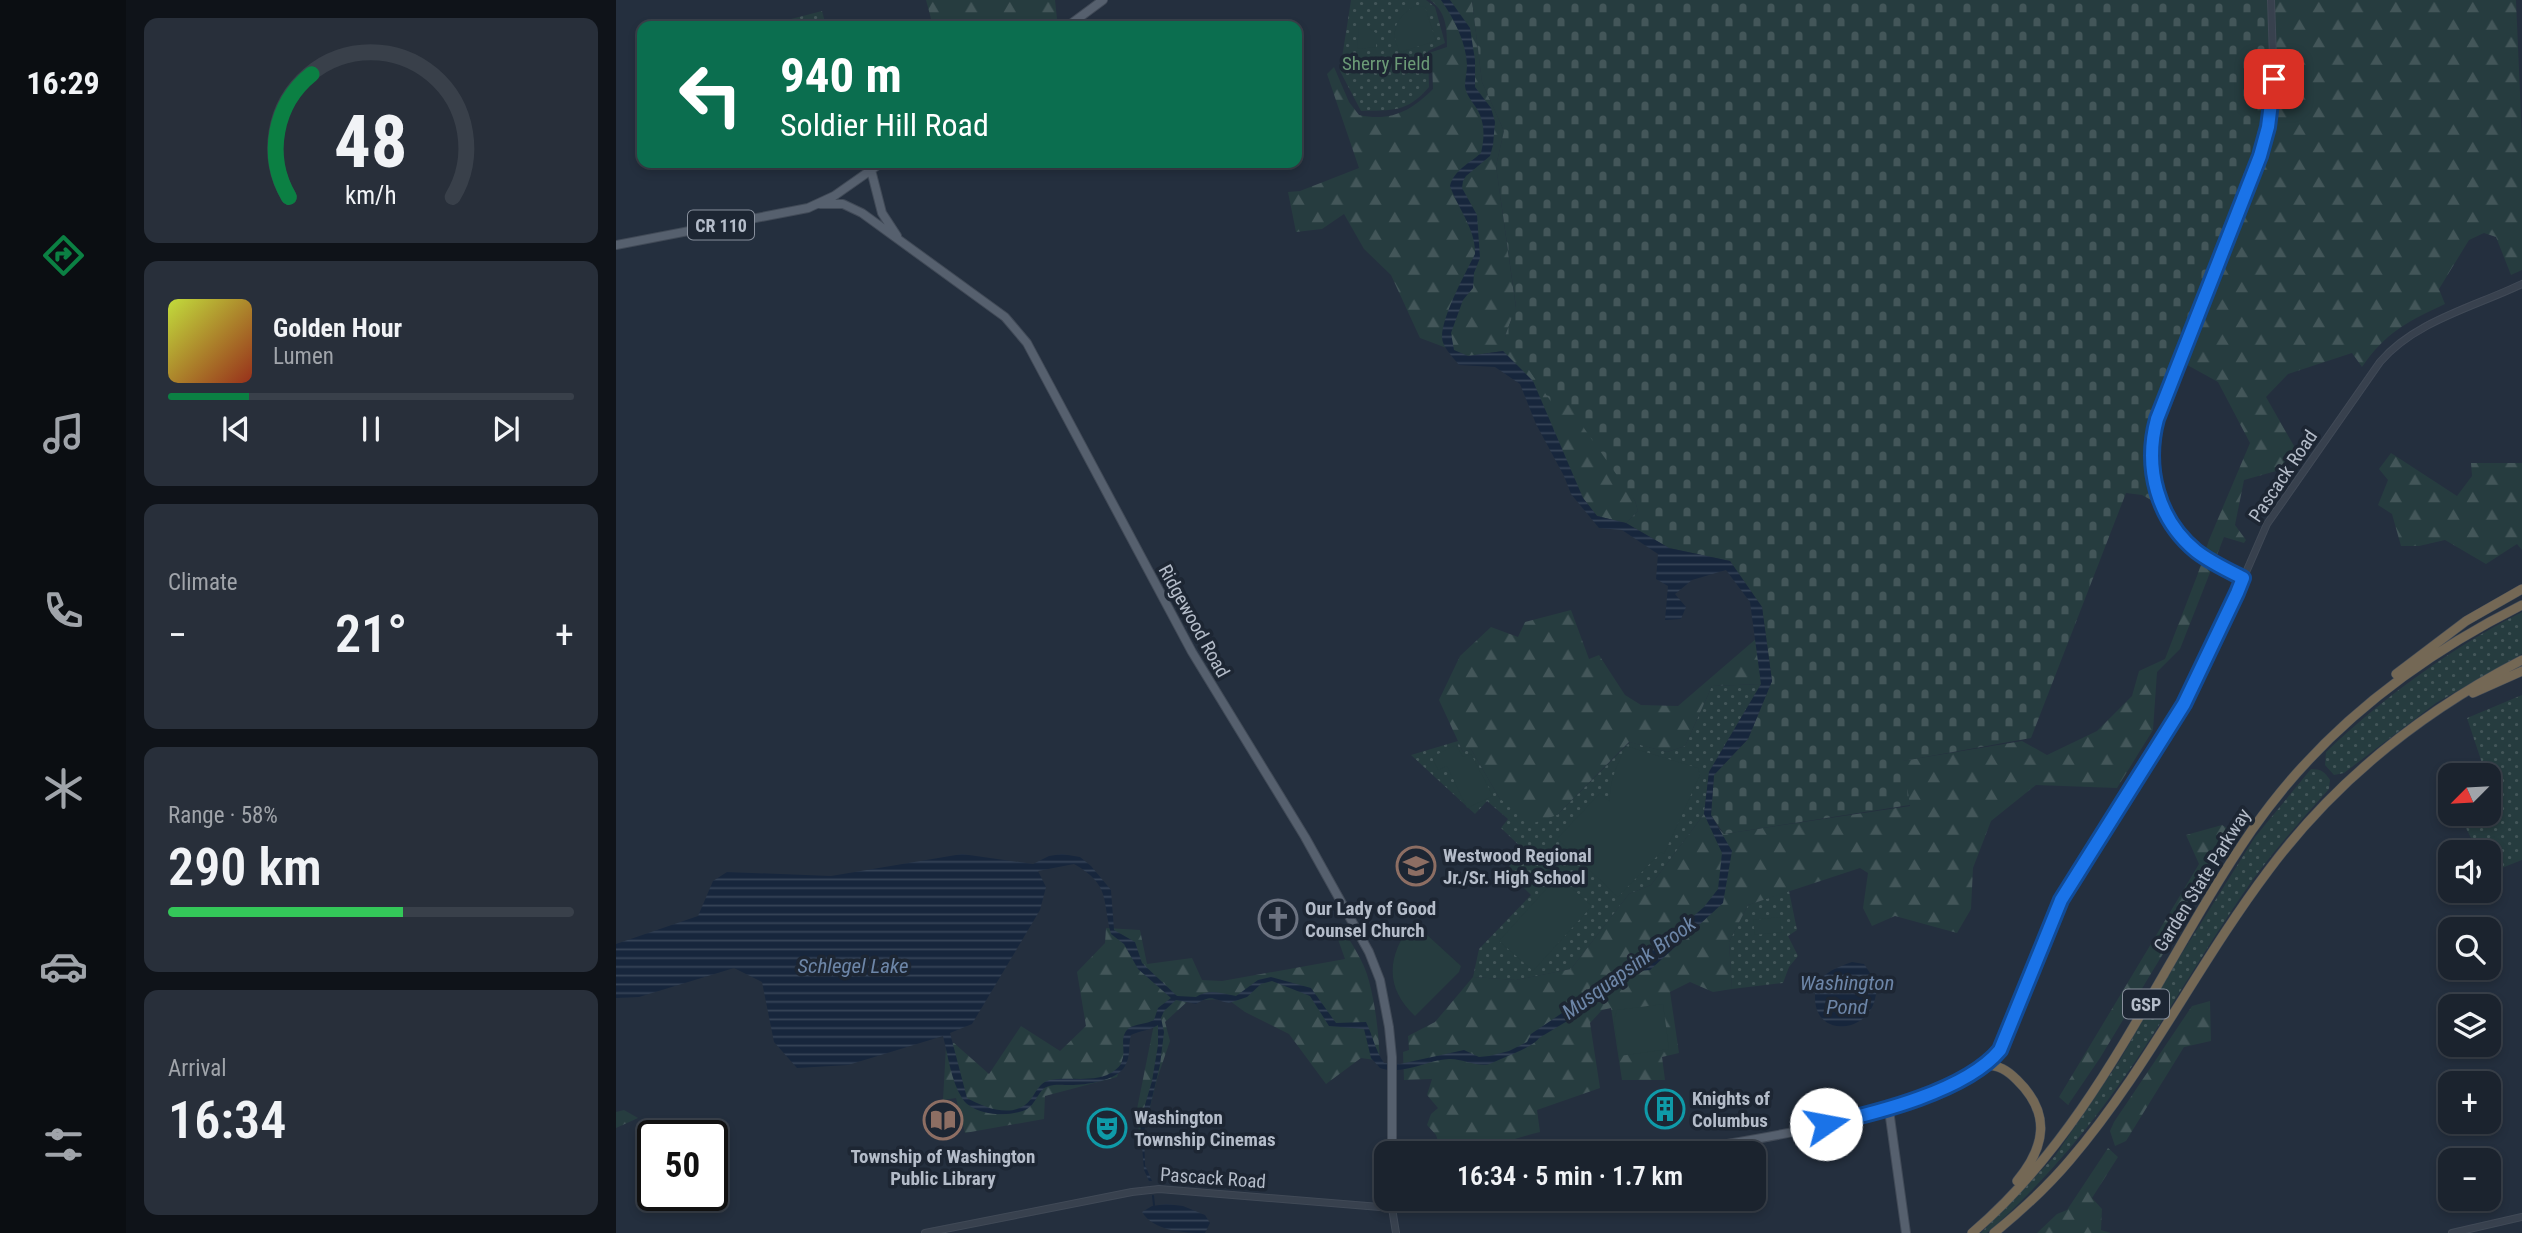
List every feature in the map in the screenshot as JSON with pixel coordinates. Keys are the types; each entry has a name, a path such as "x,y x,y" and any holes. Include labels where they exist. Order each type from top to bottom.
{"highway":[{"path":"2352,718 2377,690 2446,635 2522,589"},
{"name":"Garden State Parkway","path":"1975,1230 2029,1176 2074,1117 2119,1048 2233,859 2299,770 2352,718 2424,662 2470,632 2522,605"},
{"name":"GSP","path":"2000,1233 2046,1190 2116,1100 2269,869 2303,827 2342,787 2410,728 2455,698 2522,660"},
{"path":"2410,728 2522,671"},
{"path":"1975,1230 2025,1170 2037,1149 2041,1134 2037,1108 2026,1090 2005,1069 1984,1065"},
{"name":"GSP","path":"1994,1233 2060,1172"}],"main road":[{"path":"1075,21 1103,0"},
{"path":"822,202 874,168"},
{"path":"871,170 882,213 904,243"},
{"name":"Ridgewood Road","path":"822,202 850,206 904,243 1005,317 1027,343 1192,652 1306,837 1354,922 1380,980 1389,1027 1392,1057 1392,1141"},
{"name":"CR 110","path":"616,244 795,212 822,202"},
{"name":"Pascack Road","path":"1735,1141 1889,1110 1960,1080 1984,1065"},
{"path":"1889,1110 1906,1233"}],"street":[{"path":"2243,578 2205,557 2175,529 2162,506 2154,483 2152,444 2157,419 2265,142 2274,87 2271,0"},
{"name":"Pascack Road","path":"1984,1065 2000,1050 2007,1036 2061,900 2184,704 2272,514 2388,353 2420,328 2522,284"},
{"name":"Pascack Road","path":"925,1233 1159,1189 1374,1202"},
{"path":"1393,1211 1396,1233"},
{"path":"2452,1233 2522,1217"}],"green space":[{"path":"926,0 1055,0 1057,19 1054,21 932,21"},
{"name":"Sherry Field","path":"1351,0 1426,0 1435,7 1445,43 1428,51 1429,87 1406,106 1390,110 1361,111 1340,71"},
{"path":"1430,0 1472,0 1482,82 1504,131 1496,166 1516,308 1505,336 1576,405 1635,501 1638,511 1626,523 1597,516 1583,498 1503,351 1468,356 1420,338 1391,275 1364,249 1344,214 1322,229 1296,232 1288,192 1300,191 1359,168 1327,74 1334,67 1349,102 1359,115 1391,116 1417,103 1433,89 1432,61 1419,65 1417,57 1447,47 1444,20"},
{"path":"1472,0 2271,0 2274,50 2268,127 2157,419 2152,444 2162,506 2142,495 2126,493 2031,738 1903,761 1910,805 1724,834 1711,815 1714,775 1748,739 1772,681 1762,607 1730,561 1669,548 1626,523 1638,511 1635,501 1579,421 1576,406 1552,403 1505,336 1516,307 1496,166 1504,131 1482,82"},
{"path":"2271,0 2516,0 2522,140 2522,270 2511,275 2496,237 2484,233 2469,240 2439,289 2445,304 2398,329 2379,345 2362,367 2352,353 2288,374 2266,397 2294,446 2287,468 2244,480 2235,525 2246,540 2244,543 2224,537 2180,649 2157,672 2153,730 2117,788 2036,785 1991,821 1973,868 1971,909 1957,933 1895,916 1872,926 1863,908 1868,873 1860,868 1748,905 1729,942 1732,989 1713,992 1690,982 1670,992 1679,1053 1662,1057 1665,1080 1622,1080 1611,1008 1602,1010 1590,1023 1600,1088 1537,1110 1540,1132 1506,1141 1438,1141 1427,1125 1431,1114 1438,1108 1427,1095 1432,1079 1404,1080 1403,1052 1409,1050 1408,1036 1435,1022 1473,977 1516,980 1571,969 1629,894 1651,885 1704,814 1724,834 1910,806 1902,761 2022,741 2047,755 2097,731 2132,696 2139,671 2165,659 2209,540 2250,443 2218,382 2180,361"},
{"path":"1415,6 1425,7 1436,41 1400,52 1395,38 1396,26 1403,15"},
{"path":"822,11 825,21 783,21"},
{"path":"1359,28 1369,28 1376,33 1376,47 1357,49"},
{"path":"2391,453 2457,496 2472,476 2471,463 2522,463 2522,550 2517,544 2486,564 2445,540 2419,546 2401,546 2392,514 2378,505 2388,480 2379,469"},
{"path":"1571,610 1589,659 1599,655 1625,695 1641,705 1678,706 1757,638 1761,684 1712,686 1685,746 1667,752 1629,742 1557,815 1534,823 1500,799 1471,749 1463,752 1439,700 1460,656 1491,627 1518,637 1525,622"},
{"path":"2522,612 2522,654 2436,703 2344,773 2334,775 2325,765 2326,752 2395,693 2469,642"},
{"path":"1761,684 1709,772 1704,814 1651,885 1629,894 1571,969 1516,980 1473,977 1479,949 1531,895 1506,870 1524,850 1501,828 1508,819 1487,801 1475,814 1411,755 1458,741 1463,752 1471,749 1500,799 1557,815 1630,742 1667,752 1685,746 1712,686"},
{"path":"2522,695 2522,860 2501,868 2501,840 2472,840 2465,826 2501,826 2501,763 2482,763 2467,718"},
{"path":"1456,745 1463,757 1471,754 1493,796 1467,808 1447,766 1438,770 1432,757"},
{"path":"1626,746 1698,768 1700,775 1664,854 1661,852 1618,897 1557,839 1600,793 1610,802 1612,780"},
{"path":"2311,769 2320,770 2326,775 2330,780 2329,789 2254,878 2125,1077 2049,1172 1987,1233 1981,1233 2055,1156 2120,1060 2169,974 2255,837"},
{"path":"2222,825 2236,833 2100,1058 2068,1105 2059,1097 2199,864 2186,835"},
{"path":"1558,876 1592,906 1533,971 1499,941"},
{"path":"1789,891 1797,930 1788,936 1798,956 1789,967 1783,983 1732,989 1729,942 1748,905"},
{"path":"1780,917 1782,932 1755,935 1753,920"},
{"path":"1413,922 1461,966 1459,972 1415,1016 1398,993 1393,970 1398,946"},
{"path":"1341,926 1361,959 1369,981 1377,1022 1380,1064 1375,1060 1361,1058 1326,1084 1289,1034 1245,1012 1230,1001 1188,1001 1165,1022 1170,1041 1157,1079 1140,1148 1137,1109 1154,1024 1131,1032 1117,1077 1045,1096 1044,1119 965,1133 956,1098 943,1100 946,1046 954,1043 989,1074 1021,1026 1060,1051 1086,1026 1077,972 1105,943 1106,928 1140,930 1147,964 1192,958 1202,980 1222,981 1345,959 1334,928"},
{"path":"2210,1001 2211,1041 2184,1047 2126,1141 2115,1146 2110,1131 2114,1122 2192,1006"},
{"path":"1663,1004 1669,1049 1619,1056 1614,1020 1617,1010"},
{"path":"624,1110 638,1118 616,1128 616,1112"},
{"path":"2108,1148 2118,1157 2092,1198 2102,1209 2101,1230 2111,1233 2037,1233 2057,1214 2067,1210"}],"water":[{"name":"Schlegel Lake","path":"1441,0 1450,0 1470,28 1475,60 1475,87 1491,108 1495,122 1490,156 1463,181 1462,188 1477,215 1480,258 1474,273 1473,288 1463,300 1451,333 1454,350 1468,356 1503,351 1533,381 1583,498 1597,516 1626,523 1669,548 1730,561 1762,607 1772,681 1748,739 1714,775 1711,815 1732,851 1723,903 1650,970 1638,971 1589,1008 1535,1042 1487,1065 1449,1059 1406,1069 1380,1068 1371,1058 1364,1029 1329,1026 1310,996 1272,981 1261,984 1247,997 1229,1003 1212,998 1196,1004 1176,1000 1164,1011 1161,1018 1164,1032 1160,1065 1144,1132 1145,1165 1152,1181 1149,1181 1144,1170 1140,1122 1152,1081 1158,1045 1158,1025 1131,1035 1125,1066 1108,1079 1077,1085 1049,1086 1042,1090 1027,1109 1011,1114 992,1114 974,1109 962,1098 952,1076 943,1036 848,1065 797,1068 774,1042 762,982 734,968 639,997 616,998 616,944 698,916 713,881 727,872 831,876 962,854 1033,864 1049,856 1062,854 1080,857 1111,890 1114,930 1135,942 1142,963 1177,996 1196,997 1210,992 1236,996 1258,980 1271,977 1311,988 1336,1023 1366,1022 1384,1063 1400,1064 1464,1050 1479,1057 1489,1056 1509,1051 1527,1042 1531,1034 1636,963 1704,907 1718,889 1722,853 1704,814 1709,772 1761,684 1750,602 1726,570 1692,580 1675,594 1686,607 1681,619 1665,620 1668,586 1656,579 1658,554 1622,530 1599,528 1571,494 1536,424 1520,384 1495,367 1459,365 1448,352 1442,337 1443,328 1475,254 1473,236 1450,186 1459,171 1481,153 1483,134 1481,117 1466,89 1467,65 1464,47","holes":["1074,864 1100,886 1111,934 1124,944 1138,969 1171,998 1158,1008 1154,1020 1129,1028 1123,1038 1120,1066 1107,1075 1091,1079 1046,1081 1024,1105 1008,1111 974,1102 967,1098 950,1033 972,1024 1040,910 1046,887 1038,871"]},
{"name":"Washington Pond","path":"1852,962 1864,964 1876,987 1875,999 1870,1011 1852,1025 1831,1025 1817,1010 1816,989 1827,974"},
{"path":"1152,1206 1183,1206 1205,1215 1210,1223 1205,1233 1161,1227 1142,1212"}],"waterway":[{"path":"1153,1196 1154,1205"}],"place":[{"name":"Westwood Regional Jr./Sr. High School","path":"1416,866"},
{"name":"Our Lady of Good Counsel Church","path":"1278,919"},
{"name":"Knights of Columbus","path":"1665,1109"},
{"name":"Township of Washington Public Library","path":"943,1120"},
{"name":"Washington Township Cinemas","path":"1107,1128"}],"route":[{"path":"1826,1124 1882,1112 1913,1101 1974,1072 2000,1050 2061,900 2184,704 2237,593 2243,578 2194,549 2168,518 2154,483 2151,457 2157,419 2260,156 2272,107 2274,79"}],"water label":[{"name":"Musquapsink Brook","path":"1629,968"}]}
